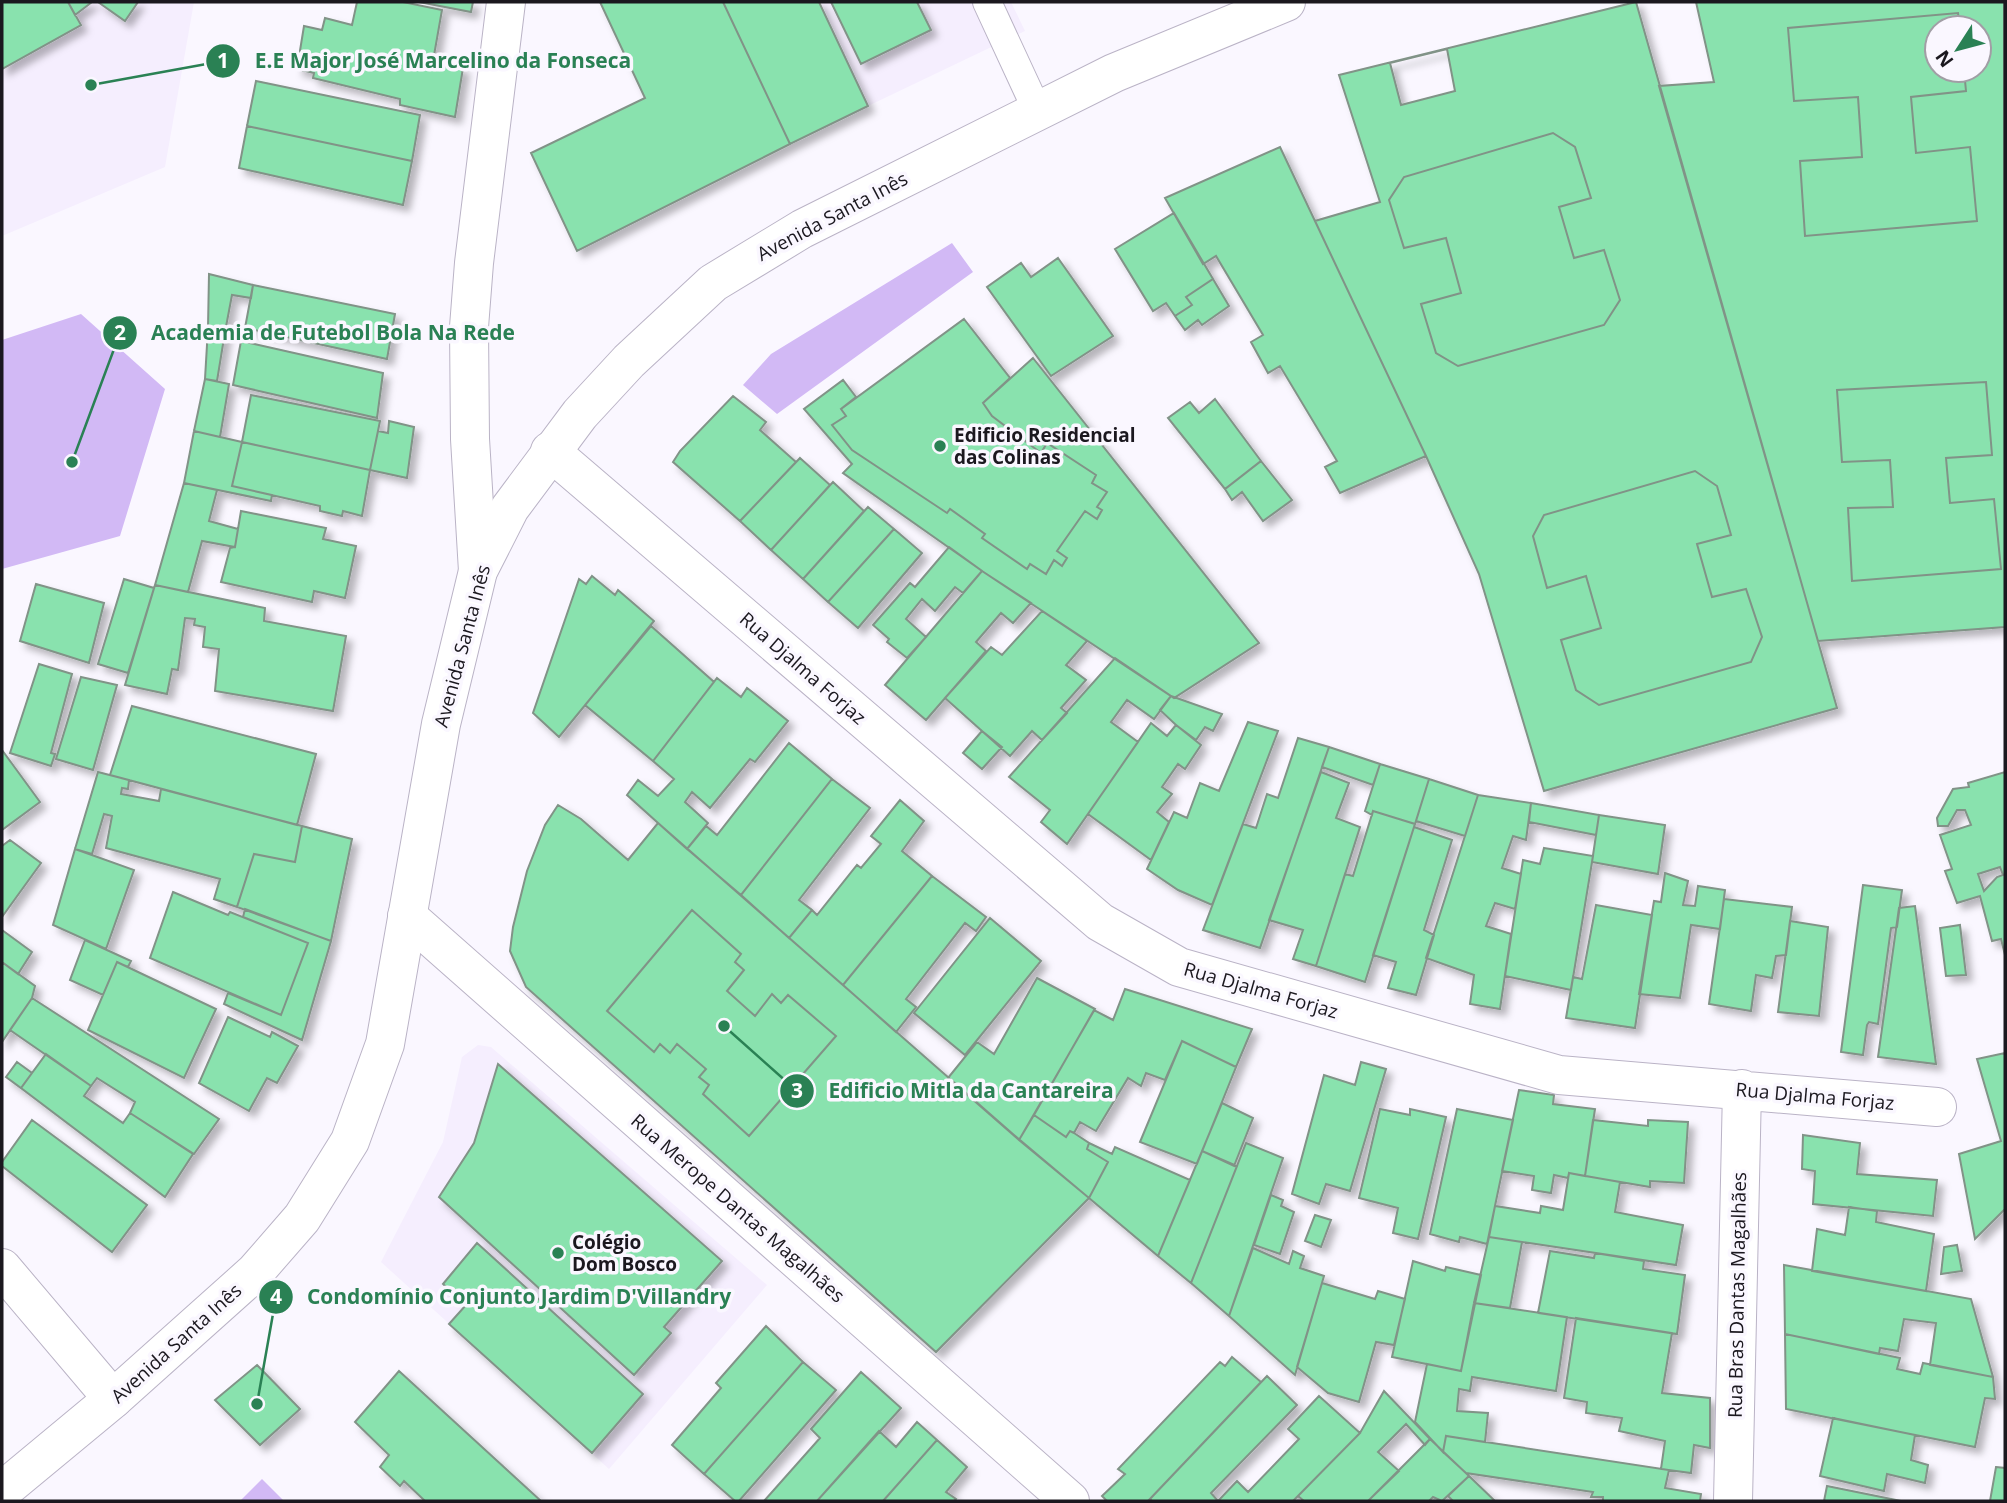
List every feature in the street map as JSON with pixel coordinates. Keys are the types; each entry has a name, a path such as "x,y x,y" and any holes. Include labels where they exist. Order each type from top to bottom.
{"street":[{"path":"478,571 470,439 469,327 474,263 506,2"},
{"name":"Avenida Santa Inês","path":"2,1491 113,1399 255,1272 302,1218 351,1141 384,1044 440,724 478,571 510,508 580,414 629,361 713,284 802,229 1124,69 1286,2"},
{"name":"Rua Djalma Forjaz","path":"550,451 1100,922 1179,967 1559,1075 1937,1107"},
{"name":"Rua Merope Dantas Magalhães","path":"407,916 1070,1501"},
{"name":"Rua Bras Dantas Magalhães","path":"1733,1501 1742,1089"},
{"path":"2,1268 113,1399"}],"lane":[{"path":"987,2 1037,110"}],"shaded area":[{"path":"2,2 194,2 165,167 2,236"},
{"path":"819,2 1011,2 1025,31 868,106"},
{"path":"952,243 973,272 777,414 743,385 771,354"},
{"path":"81,314 165,389 120,536 2,569 2,340"},
{"name":"Colégio Dom Bosco","path":"478,1045 491,1047 767,1285 609,1469 381,1262 443,1142 462,1057"},
{"path":"262,1479 284,1501 240,1501"}],"building":[{"path":"2,2 68,2 81,25 2,69"},
{"path":"68,2 92,2 75,15"},
{"path":"98,2 138,2 125,21"},
{"path":"357,2 403,2 442,10 433,61 463,68 455,117 400,105 400,99 313,78 314,73 297,69 304,26 322,30 325,18 352,25"},
{"path":"419,2 473,2 471,12"},
{"path":"600,2 723,2 790,144 577,251 531,153 645,98"},
{"path":"723,2 819,2 868,106 790,144"},
{"path":"831,2 917,2 931,30 861,64"},
{"path":"1636,2 1837,708 1544,791 1479,574 1315,221 1380,202 1339,75","holes":["1553,133 1575,147 1591,198 1559,207 1574,258 1604,250 1620,300 1604,325 1458,366 1436,353 1421,304 1461,293 1446,238 1404,248 1389,200 1404,177","1695,471 1717,486 1731,535 1697,544 1712,597 1746,589 1762,637 1751,662 1599,705 1576,690 1561,640 1601,628 1586,576 1547,588 1533,536 1544,515"]},
{"path":"1696,2 2004,2 2005,627 1818,641 1659,86 1714,82","holes":["1923,14 1993,14 1993,84 1965,84 1966,91 1911,97 1916,153 1970,147 1977,221 1805,236 1800,161 1862,157 1858,97 1794,101 1788,28","1986,382 1992,455 1946,458 1950,503 1994,499 2001,569 1852,581 1848,508 1893,507 1890,460 1842,462 1837,390"]},
{"path":"1923,16 1923,84 1965,84 1966,91 1911,97 1916,153 1970,147 1977,221 1805,236 1800,161 1862,157 1858,97 1794,101 1788,28"},
{"path":"1447,49 1455,91 1401,105 1390,63"},
{"path":"256,81 420,115 412,161 247,126"},
{"path":"247,126 412,161 403,205 239,168"},
{"path":"1553,133 1575,147 1591,198 1559,207 1574,258 1604,250 1620,300 1604,325 1458,366 1436,353 1421,304 1461,293 1446,238 1404,248 1389,200 1404,177"},
{"path":"1280,147 1426,456 1340,493 1325,467 1337,461 1280,366 1268,373 1251,342 1263,335 1216,256 1203,264 1165,198"},
{"path":"1174,213 1213,279 1186,297 1192,305 1175,316 1166,303 1153,311 1115,249"},
{"path":"1058,258 1113,336 1051,376 987,287 1021,263 1031,277"},
{"path":"209,274 253,285 251,298 232,295 225,332 208,328"},
{"path":"1213,279 1229,306 1202,325 1198,320 1185,330 1175,316 1192,305 1186,297"},
{"path":"253,285 395,314 387,359 245,328"},
{"name":"Edificio Residencial das Colinas","path":"964,319 1010,378 983,403 992,416 1041,453 1047,443 1096,475 1092,483 1107,492 1097,507 1102,510 1097,519 1085,511 1057,551 1067,558 1062,566 1054,560 1046,574 1030,564 1027,569 982,538 985,534 950,509 947,513 852,450 832,425 846,416 841,409"},
{"path":"208,328 225,332 217,381 205,379"},
{"path":"241,341 383,373 377,418 233,385"},
{"path":"1033,358 1259,643 1174,698 985,573 843,473 852,464 804,409 843,380 856,397 841,409 846,416 832,425 852,450 947,513 950,509 985,534 982,538 1027,569 1030,564 1046,574 1054,560 1062,566 1067,558 1057,551 1085,511 1097,519 1102,510 1097,507 1107,492 1092,483 1096,475 1047,443 1041,453 992,416 983,403"},
{"path":"205,379 229,384 220,437 194,431"},
{"path":"1986,382 1992,455 1946,458 1950,503 1994,499 2001,569 1852,581 1848,508 1893,507 1890,460 1842,462 1837,390"},
{"path":"251,395 380,421 370,470 242,442"},
{"path":"733,396 766,422 760,430 796,462 740,521 673,462 680,451"},
{"path":"1215,399 1261,461 1225,489 1168,418 1190,402 1199,413"},
{"path":"389,421 414,427 407,478 370,470 378,431 388,433"},
{"path":"194,431 242,442 232,486 272,495 271,501 184,483"},
{"path":"242,442 370,470 362,516 343,511 342,516 320,511 320,506 232,486"},
{"path":"800,458 830,485 771,550 740,521"},
{"path":"1261,461 1292,500 1263,521 1242,492 1232,500 1225,489"},
{"path":"1695,471 1717,486 1731,535 1697,544 1712,597 1746,589 1762,637 1751,662 1599,705 1576,690 1561,640 1601,628 1586,576 1547,588 1533,536 1544,515"},
{"path":"833,482 864,511 803,579 771,550"},
{"path":"184,483 217,490 209,521 238,529 235,547 202,541 188,592 155,585"},
{"path":"868,507 894,529 828,602 803,579"},
{"path":"241,511 326,528 323,539 356,546 345,598 314,591 312,602 221,582 230,548 235,547"},
{"path":"894,529 922,553 858,628 828,602"},
{"path":"949,547 982,571 963,593 955,587 935,611 922,599 906,619 926,637 907,658 887,642 889,639 873,625 910,583 915,587"},
{"path":"982,571 1031,603 1013,623 1001,613 976,642 986,651 926,720 885,685"},
{"path":"592,576 615,595 618,590 654,621 559,737 533,713 579,579 586,584"},
{"path":"124,579 154,588 128,673 98,664"},
{"path":"36,584 104,603 89,663 20,641"},
{"path":"155,585 265,608 264,621 346,636 333,711 215,691 219,649 203,647 205,627 194,625 195,619 185,618 178,670 172,669 167,694 125,685"},
{"path":"1042,611 1087,641 1066,665 1086,680 1061,708 1067,713 1042,740 1032,731 1010,756 945,698 991,647 1002,655"},
{"path":"651,626 714,682 653,761 585,705"},
{"path":"1115,658 1171,696 1154,719 1127,700 1111,722 1138,742 1067,844 1041,822 1050,810 1009,777"},
{"path":"39,664 72,674 51,753 55,754 51,766 10,753"},
{"path":"81,677 117,685 93,770 56,759"},
{"path":"717,678 741,697 747,688 788,721 755,762 750,759 710,808 692,792 685,802 708,823 687,849 627,795 638,780 658,796 674,779 653,761"},
{"path":"1171,696 1222,714 1213,731 1205,727 1196,740 1176,725 1160,710"},
{"path":"132,706 316,754 297,825 110,775"},
{"path":"1248,722 1278,731 1212,905 1178,890 1147,869 1174,812 1187,818 1200,783 1219,791"},
{"path":"1151,723 1167,736 1176,725 1201,745 1185,769 1178,764 1162,787 1172,794 1157,812 1169,822 1151,860 1088,814"},
{"path":"982,731 1002,747 982,769 963,753"},
{"path":"1298,738 1329,747 1260,948 1203,930 1243,824 1256,828 1267,794 1278,798"},
{"path":"789,743 832,779 741,895 687,849 706,826 717,835"},
{"path":"1329,747 1380,764 1373,785 1322,767"},
{"path":"2,750 40,802 2,830"},
{"path":"1380,764 1429,779 1415,824 1373,811 1372,815 1365,811"},
{"path":"98,772 129,780 128,789 122,788 121,794 159,801 161,789 302,826 295,862 254,854 237,907 214,899 220,879 106,848 112,816 104,814 92,854 75,849"},
{"path":"1321,772 1349,783 1336,818 1360,827 1316,966 1293,959 1303,930 1269,920"},
{"path":"2005,772 2005,955 2001,939 1992,941 1980,896 1957,903 1945,871 1952,869 1940,835 1971,825 1965,810 1957,810 1948,826 1938,826 1937,818 1953,789 1969,787 1968,783","holes":["2000,867 2003,875 1997,877 1984,891 1978,874"]},
{"path":"832,779 870,808 799,900 812,910 789,938 741,895"},
{"path":"1429,779 1478,795 1465,836 1416,821"},
{"path":"1478,795 1531,803 1526,840 1513,836 1502,868 1521,874 1515,909 1495,903 1486,926 1511,934 1500,1009 1470,1004 1474,975 1426,958"},
{"path":"900,800 924,821 902,851 932,876 843,985 789,938 812,910 817,915 857,865 861,868 881,844 871,836"},
{"path":"1531,803 1599,815 1596,835 1529,822"},
{"path":"558,805 581,819 628,860 658,823 1089,1198 936,1352 526,987 510,951 527,871 545,825","holes":["692,910 741,954 735,962 744,970 727,991 755,1016 772,994 781,1003 788,995 836,1036 749,1136 703,1094 709,1085 699,1077 706,1069 677,1044 670,1053 660,1044 654,1052 607,1011"]},
{"path":"1373,811 1415,824 1365,982 1316,966 1345,874 1353,876"},
{"path":"1599,815 1665,825 1658,874 1592,862"},
{"path":"302,826 352,839 331,941 237,907 254,854 295,862"},
{"path":"1414,827 1452,840 1424,930 1434,935 1416,995 1388,988 1396,962 1373,955"},
{"path":"10,840 41,863 2,917 2,846"},
{"path":"1544,848 1593,856 1571,990 1505,976 1523,860 1540,864"},
{"path":"75,849 134,870 106,949 53,925"},
{"path":"1665,873 1688,881 1683,905 1695,906 1698,886 1725,890 1720,929 1691,925 1680,998 1639,994 1654,901 1661,902"},
{"path":"932,876 986,917 976,931 965,923 906,999 916,1007 896,1032 843,985"},
{"path":"1863,885 1902,890 1897,927 1891,928 1878,1024 1869,1022 1867,1025 1863,1055 1841,1052"},
{"path":"173,892 308,943 281,1015 150,958"},
{"path":"1724,899 1792,907 1786,955 1776,956 1772,978 1756,975 1751,1011 1709,1004"},
{"path":"1596,905 1652,915 1635,1028 1566,1018 1573,977 1582,979"},
{"path":"1915,906 1936,1064 1878,1057 1899,908"},
{"path":"245,909 331,941 302,1040 224,1004 228,993 281,1015 308,943 243,917"},
{"path":"692,910 741,954 735,962 744,970 727,991 755,1016 772,994 781,1003 788,995 836,1036 749,1136 703,1094 709,1085 699,1077 706,1069 677,1044 670,1053 660,1044 654,1052 607,1011"},
{"path":"990,918 1041,961 965,1055 914,1013"},
{"path":"1790,921 1828,927 1819,1016 1778,1012"},
{"path":"1960,925 1966,975 1946,976 1940,928"},
{"path":"2,930 32,952 18,974 2,962"},
{"path":"85,940 131,961 128,967 117,962 103,995 70,980"},
{"path":"2,962 35,986 32,998 2,1042"},
{"path":"117,962 216,1009 184,1078 88,1030"},
{"path":"1037,978 1095,1009 1019,1140 948,1078 977,1042 994,1054"},
{"path":"1125,989 1252,1029 1236,1067 1182,1041 1165,1080 1146,1073 1141,1086 1128,1078 1096,1131 1080,1122 1074,1133 1070,1131 1066,1137 1034,1115 1094,1010 1113,1020"},
{"path":"32,998 219,1119 194,1154 130,1113 135,1102 97,1078 91,1086 10,1030"},
{"path":"228,1017 270,1037 272,1032 298,1046 277,1083 267,1078 249,1111 199,1083"},
{"path":"1182,1041 1236,1067 1197,1164 1140,1142"},
{"path":"2005,1053 2005,1209 1975,1239 1959,1154 2001,1141 1977,1059"},
{"path":"46,1054 91,1086 84,1096 123,1123 130,1113 193,1154 165,1197 21,1088"},
{"path":"17,1062 32,1073 21,1088 6,1077"},
{"path":"1361,1062 1386,1069 1350,1191 1326,1184 1319,1204 1292,1194 1324,1075 1355,1085"},
{"path":"498,1064 722,1261 664,1327 671,1333 634,1375 439,1197 474,1143"},
{"path":"1519,1090 1554,1095 1553,1104 1595,1109 1585,1176 1569,1173 1568,1178 1554,1175 1551,1193 1532,1190 1534,1176 1502,1171"},
{"path":"1222,1103 1253,1118 1234,1166 1202,1151"},
{"path":"1380,1109 1410,1115 1410,1109 1446,1117 1418,1239 1393,1233 1398,1208 1359,1198"},
{"path":"1457,1109 1513,1120 1487,1244 1460,1237 1459,1242 1430,1234"},
{"path":"1034,1115 1066,1137 1070,1131 1074,1133 1089,1143 1087,1149 1108,1162 1089,1198 1019,1140"},
{"path":"32,1120 147,1205 112,1252 2,1166 2,1162"},
{"path":"1593,1120 1648,1126 1648,1120 1688,1122 1684,1183 1650,1181 1650,1187 1585,1176"},
{"path":"1803,1135 1860,1143 1857,1174 1937,1180 1933,1216 1813,1204 1815,1171 1802,1169"},
{"path":"1089,1143 1112,1154 1115,1147 1190,1180 1158,1256 1089,1198 1108,1162 1087,1149"},
{"path":"1246,1143 1283,1158 1229,1316 1191,1283"},
{"path":"1202,1151 1237,1166 1191,1283 1158,1256"},
{"path":"1569,1173 1620,1182 1615,1212 1683,1225 1676,1265 1489,1237 1495,1206 1540,1213 1541,1206 1563,1210"},
{"path":"1271,1195 1283,1200 1281,1206 1294,1212 1280,1254 1254,1245"},
{"path":"1849,1207 1877,1211 1876,1222 1934,1234 1926,1291 1812,1271 1817,1229 1845,1235"},
{"path":"1315,1215 1331,1220 1321,1247 1305,1241"},
{"path":"1489,1237 1522,1242 1510,1308 1474,1303"},
{"path":"477,1243 643,1394 592,1453 449,1324 466,1305 443,1284"},
{"path":"1957,1245 1962,1271 1941,1274 1944,1247"},
{"path":"1253,1248 1289,1264 1293,1251 1304,1256 1300,1268 1324,1276 1295,1375 1229,1316"},
{"path":"1550,1251 1594,1258 1595,1253 1644,1261 1643,1269 1685,1275 1677,1334 1538,1313"},
{"path":"1413,1261 1445,1271 1446,1267 1481,1275 1461,1371 1392,1357"},
{"path":"1784,1265 1971,1299 1993,1377 1930,1365 1936,1323 1904,1319 1898,1351 1880,1348 1879,1354 1785,1334"},
{"path":"1322,1283 1375,1299 1378,1291 1405,1299 1394,1345 1376,1342 1359,1402 1328,1393 1297,1367"},
{"path":"1474,1303 1567,1317 1556,1391 1472,1377 1470,1391 1459,1389 1457,1411 1488,1413 1485,1442 1446,1436 1443,1452 1415,1422 1427,1364 1461,1371"},
{"path":"1576,1318 1672,1333 1662,1393 1710,1398 1710,1448 1694,1445 1691,1473 1661,1469 1665,1441 1619,1431 1622,1418 1586,1413 1587,1402 1564,1398"},
{"path":"766,1326 803,1362 704,1474 672,1445 721,1388 716,1383"},
{"path":"1785,1334 1900,1358 1897,1369 1920,1374 1923,1363 1993,1377 1995,1399 1985,1398 1975,1447 1786,1409"},
{"path":"1232,1357 1261,1382 1148,1501 1107,1501 1102,1496 1125,1474 1118,1469 1220,1362 1225,1366"},
{"path":"803,1362 836,1390 739,1501 735,1501 704,1474"},
{"path":"257,1365 300,1409 260,1445 215,1400"},
{"path":"399,1371 541,1501 425,1501 404,1481 400,1486 380,1467 389,1455 355,1422"},
{"path":"861,1372 901,1408 817,1501 764,1501 820,1438 811,1429"},
{"path":"1267,1376 1297,1405 1211,1493 1218,1501 1152,1501 1150,1499"},
{"path":"1384,1391 1430,1439 1425,1445 1406,1424 1378,1452 1399,1471 1368,1501 1304,1501 1298,1496 1360,1433"},
{"path":"1319,1396 1360,1433 1293,1501 1218,1501 1237,1481 1248,1492 1299,1439 1288,1429"},
{"path":"1833,1418 1915,1435 1911,1460 1928,1465 1925,1483 1887,1474 1884,1491 1820,1476"},
{"path":"917,1422 937,1440 883,1501 817,1501 879,1431 896,1447"},
{"path":"1446,1436 1669,1470 1665,1488 1701,1494 1700,1501 1603,1501 1603,1497 1591,1497 1593,1492 1466,1473 1443,1452"},
{"path":"1430,1439 1469,1476 1442,1501 1433,1497 1429,1501 1368,1501"},
{"path":"937,1440 967,1467 946,1492 956,1499 883,1501"},
{"path":"1996,1467 2005,1468 2005,1501 1990,1501"},
{"path":"1469,1476 1495,1501 1453,1501 1448,1496"},
{"path":"1827,1486 1901,1501 1824,1501"}],"place":[{"name":"E.E Major José Marcelino da Fonseca","path":"91,85"},
{"name":"Edificio Residencial das Colinas","path":"940,446"},
{"name":"Academia de Futebol Bola Na Rede","path":"72,462"},
{"name":"Edificio Mitla da Cantareira","path":"724,1026"},
{"name":"Colégio Dom Bosco","path":"558,1253"},
{"name":"Condomínio Conjunto Jardim D'Villandry","path":"257,1404"}]}
